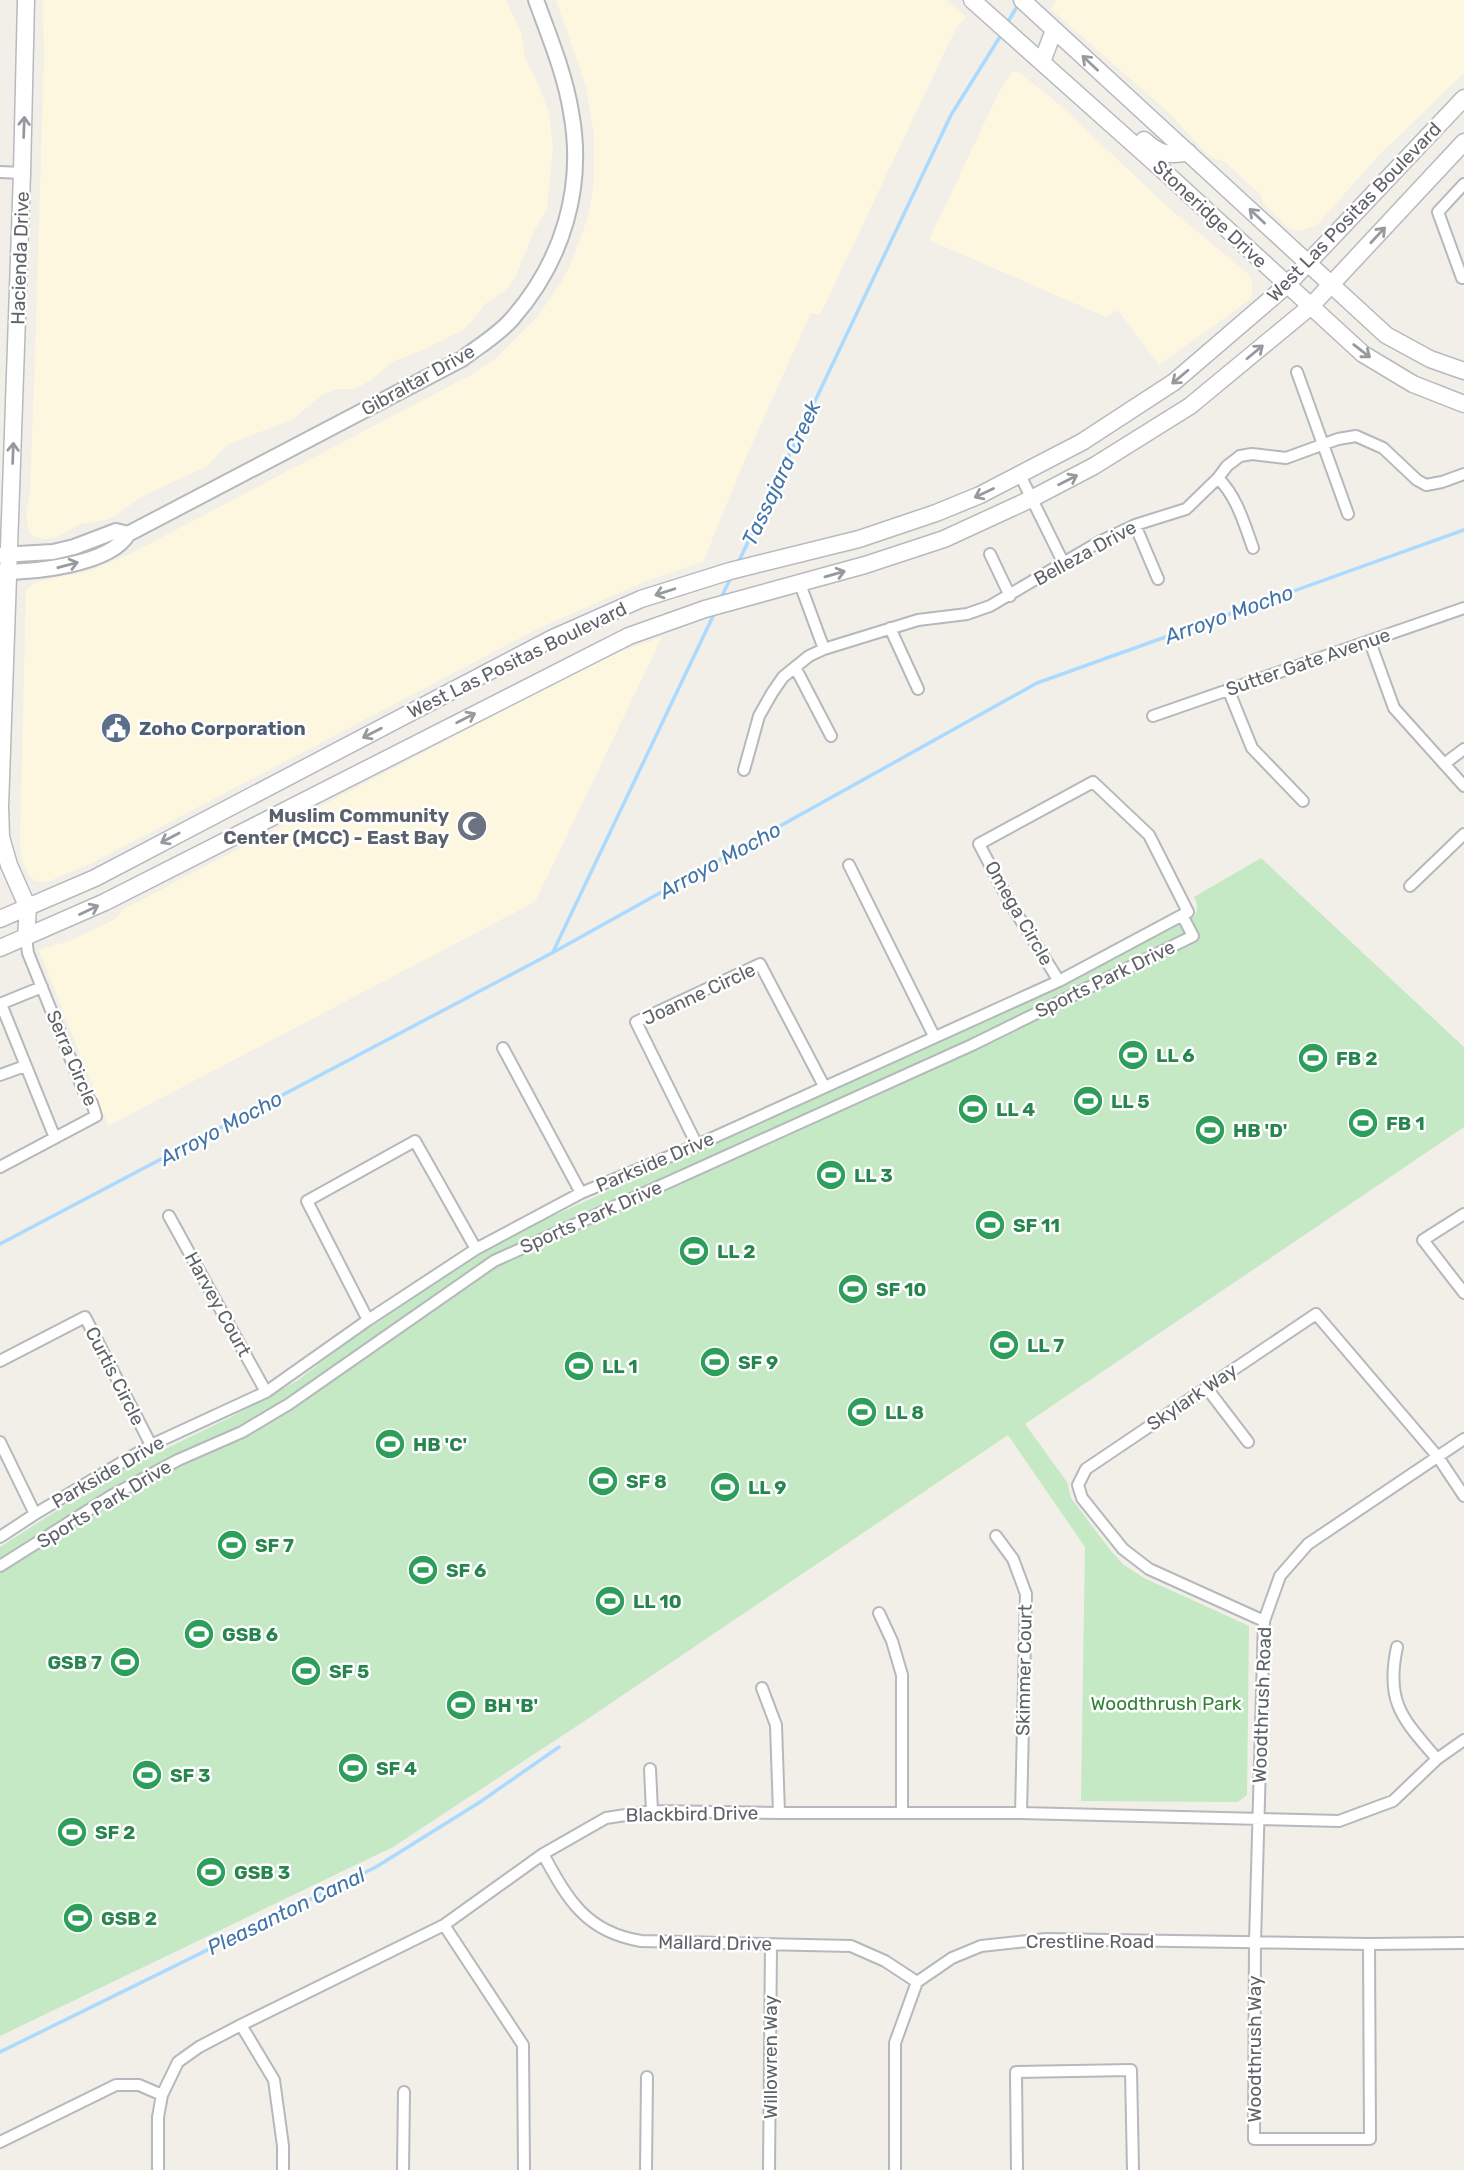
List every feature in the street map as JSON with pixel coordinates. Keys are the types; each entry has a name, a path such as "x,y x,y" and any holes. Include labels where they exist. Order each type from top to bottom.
{"main road":[{"name":"Hacienda Drive","path":"26,0 22,173 4,555 1,837 9,865 28,908 26,937"},
{"name":"Stoneridge Drive","path":"972,0 1363,354 1413,384 1464,404"},
{"name":"Stoneridge Drive","path":"1022,0 1386,335 1430,359 1464,371"},
{"path":"1042,62 1054,30"},
{"name":"West Las Positas Boulevard","path":"1,917 95,878 553,638 641,599 730,571 859,539 936,513 980,495 1082,442 1174,382 1287,285 1464,98"},
{"path":"1092,109 1101,110 1121,120 1161,154 1177,155 1188,152"},
{"name":"West Las Positas Boulevard","path":"0,948 105,902 629,636 705,609 865,565 944,539 1031,499 1094,466 1173,417 1311,306 1464,142"},
{"path":"1,917 26,937"}],"street":[{"name":"Gibraltar Drive","path":"4,572 42,570 79,562 111,550 123,543 128,534 462,359 512,319 537,286 556,251 568,220 574,192 576,150 571,110 536,0"},
{"path":"0,172 22,173"},
{"path":"1464,184 1438,212 1462,278 1464,277"},
{"path":"1297,372 1348,514"},
{"name":"Belleza Drive","path":"744,771 759,716 772,693 795,667 809,656 918,620 967,614 1010,596 1099,542 1135,525 1186,509 1240,456 1252,454 1286,458 1338,439 1356,436 1371,441 1395,458 1417,481 1426,485 1464,474"},
{"path":"1020,475 1064,564"},
{"path":"1218,478 1235,501 1253,548"},
{"path":"1135,525 1158,579"},
{"name":"Gibraltar Drive","path":"4,555 53,552 117,531 128,534"},
{"path":"990,554 1010,596"},
{"path":"800,584 824,649"},
{"name":"Sutter Gate Avenue","path":"1153,716 1464,608"},
{"path":"890,628 918,689"},
{"path":"1370,642 1394,708 1464,786"},
{"path":"795,667 831,736"},
{"path":"1228,689 1252,748 1303,801"},
{"path":"1444,764 1464,749"},
{"name":"Omega Circle","path":"1059,981 1010,903 979,844 1093,782 1149,835 1185,914"},
{"path":"1410,886 1464,834"},
{"path":"849,865 934,1036"},
{"name":"Parkside Drive","path":"0,1538 150,1445 266,1392 368,1320 476,1249 581,1193 696,1145 1059,981 1185,914"},
{"name":"Sports Park Drive","path":"0,1566 111,1496 178,1460 242,1432 289,1404 494,1261 972,1045 1193,936 1185,914"},
{"name":"Serra Circle","path":"0,1167 96,1116 92,1103 84,1093 42,987 26,937"},
{"name":"Joanne Circle","path":"696,1145 636,1022 760,964 824,1086"},
{"path":"42,987 1,1004 55,1138"},
{"path":"503,1048 581,1193"},
{"path":"0,1075 24,1066"},
{"path":"368,1320 307,1201 415,1141 476,1249"},
{"path":"1464,1214 1423,1240 1464,1293"},
{"name":"Harvey Court","path":"169,1216 266,1392"},
{"name":"Skylark Way","path":"1264,1620 1149,1569 1123,1549 1082,1498 1078,1485 1086,1469 1316,1314 1438,1457 1464,1496"},
{"name":"Curtis Circle","path":"0,1361 85,1317 150,1445"},
{"path":"1206,1387 1248,1442"},
{"name":"Woodthrush Road","path":"1255,1942 1264,1620 1280,1576 1308,1545 1464,1439"},
{"path":"0,1442 35,1514"},
{"name":"Skimmer Court","path":"996,1535 1013,1559 1026,1594 1021,1813"},
{"path":"879,1613 892,1641 902,1675 902,1813"},
{"path":"1397,1647 1391,1672 1392,1690 1405,1721 1437,1759"},
{"path":"762,1688 776,1725 779,1813"},
{"name":"Blackbird Drive","path":"158,2170 162,2095 178,2062 241,2025 444,1925 543,1854 584,1828 606,1818 652,1811 1021,1813 1339,1821 1393,1801 1437,1759 1464,1740"},
{"path":"650,1769 652,1811"},
{"name":"Mallard Drive","path":"543,1854 560,1886 586,1918 603,1930 622,1938 641,1941 851,1946 885,1961 917,1982"},
{"path":"444,1925 523,2045 524,2170"},
{"name":"Crestline Road","path":"917,1982 952,1958 981,1946 1006,1942 1464,1943"},
{"name":"Woodthrush Way","path":"1255,1942 1254,2139 1370,2139 1369,1944"},
{"name":"Willowren Way","path":"769,2170 771,1944"},
{"path":"895,2170 895,2043 917,1982"},
{"path":"241,2025 274,2080 283,2146 283,2170"},
{"path":"1017,2170 1016,2072 1131,2070 1133,2170"},
{"path":"646,2170 647,2077"},
{"path":"0,2142 116,2085 139,2085 162,2095"},
{"path":"403,2170 404,2092"}],"shaded area":[{"path":"43,0 506,0 521,32 525,57 549,113 553,148 547,209 533,233 517,274 506,290 486,303 461,331 394,361 355,389 337,389 322,395 293,419 227,445 207,466 141,497 106,520 80,524 57,537 35,537 29,533 26,513 30,492 35,356 44,58"},
{"path":"556,0 946,0 966,17 956,28 820,315 811,313 743,464 703,562 646,581 539,628 92,863 47,882 35,881 28,874 22,860 20,841 26,590 36,582 89,571 128,555 469,376 494,360 538,316 562,281 573,259 589,214 594,181 594,134 586,86"},
{"path":"1056,0 1464,0 1464,73 1379,155 1316,226 1299,231 1288,228 1263,203 1260,194 1225,162 1210,157 1167,111 1051,9"},
{"path":"1017,71 1053,99 1170,209 1246,272 1252,280 1252,295 1248,301 1159,365 1118,310 1106,317 929,240 998,94 1012,72"},
{"path":"662,637 535,902 108,1126 39,950 69,941 114,920 124,909 574,674 619,652"}],"green space":[{"name":"Woodthrush Park","path":"1261,858 1464,1047 1464,1127 1025,1424 1067,1482 1071,1498 1124,1565 1144,1578 1249,1626 1247,1795 1238,1802 1081,1801 1085,1547 1008,1435 393,1847 0,2036 0,1547 114,1474 229,1418 297,1381 343,1345 481,1252 518,1232 851,1080 1192,918 1197,911 1194,897"}],"waterway":[{"name":"Tassajara Creek","path":"1006,25 1018,5"},
{"name":"Tassajara Creek","path":"738,563 951,115 1003,32"},
{"name":"Arroyo Mocho","path":"0,1244 552,953 1037,683 1464,530"},
{"name":"Tassajara Creek","path":"721,598 731,577"},
{"name":"Tassajara Creek","path":"553,952 715,612"},
{"name":"Pleasanton Canal","path":"0,2052 376,1867 480,1802 559,1747"}],"place":[{"name":"Zoho Corporation","path":"116,728"},
{"name":"Muslim Community Center (MCC) - East Bay","path":"472,826"},
{"name":"LL 6","path":"1133,1055"},
{"name":"FB 2","path":"1313,1058"},
{"name":"LL 5","path":"1088,1101"},
{"name":"LL 4","path":"973,1109"},
{"name":"FB 1","path":"1363,1123"},
{"name":"HB 'D'","path":"1210,1130"},
{"name":"LL 3","path":"831,1175"},
{"name":"SF 11","path":"990,1225"},
{"name":"LL 2","path":"694,1251"},
{"name":"SF 10","path":"853,1289"},
{"name":"LL 7","path":"1004,1345"},
{"name":"SF 9","path":"715,1362"},
{"name":"LL 1","path":"579,1366"},
{"name":"LL 8","path":"862,1412"},
{"name":"HB 'C'","path":"390,1444"},
{"name":"SF 8","path":"603,1481"},
{"name":"LL 9","path":"725,1487"},
{"name":"SF 7","path":"232,1545"},
{"name":"SF 6","path":"423,1570"},
{"name":"LL 10","path":"610,1601"},
{"name":"GSB 6","path":"199,1634"},
{"name":"GSB 7","path":"125,1662"},
{"name":"SF 5","path":"306,1671"},
{"name":"BH 'B'","path":"461,1705"},
{"name":"SF 4","path":"353,1768"},
{"name":"SF 3","path":"147,1775"},
{"name":"SF 2","path":"72,1832"},
{"name":"GSB 3","path":"211,1872"},
{"name":"GSB 2","path":"78,1918"}]}
